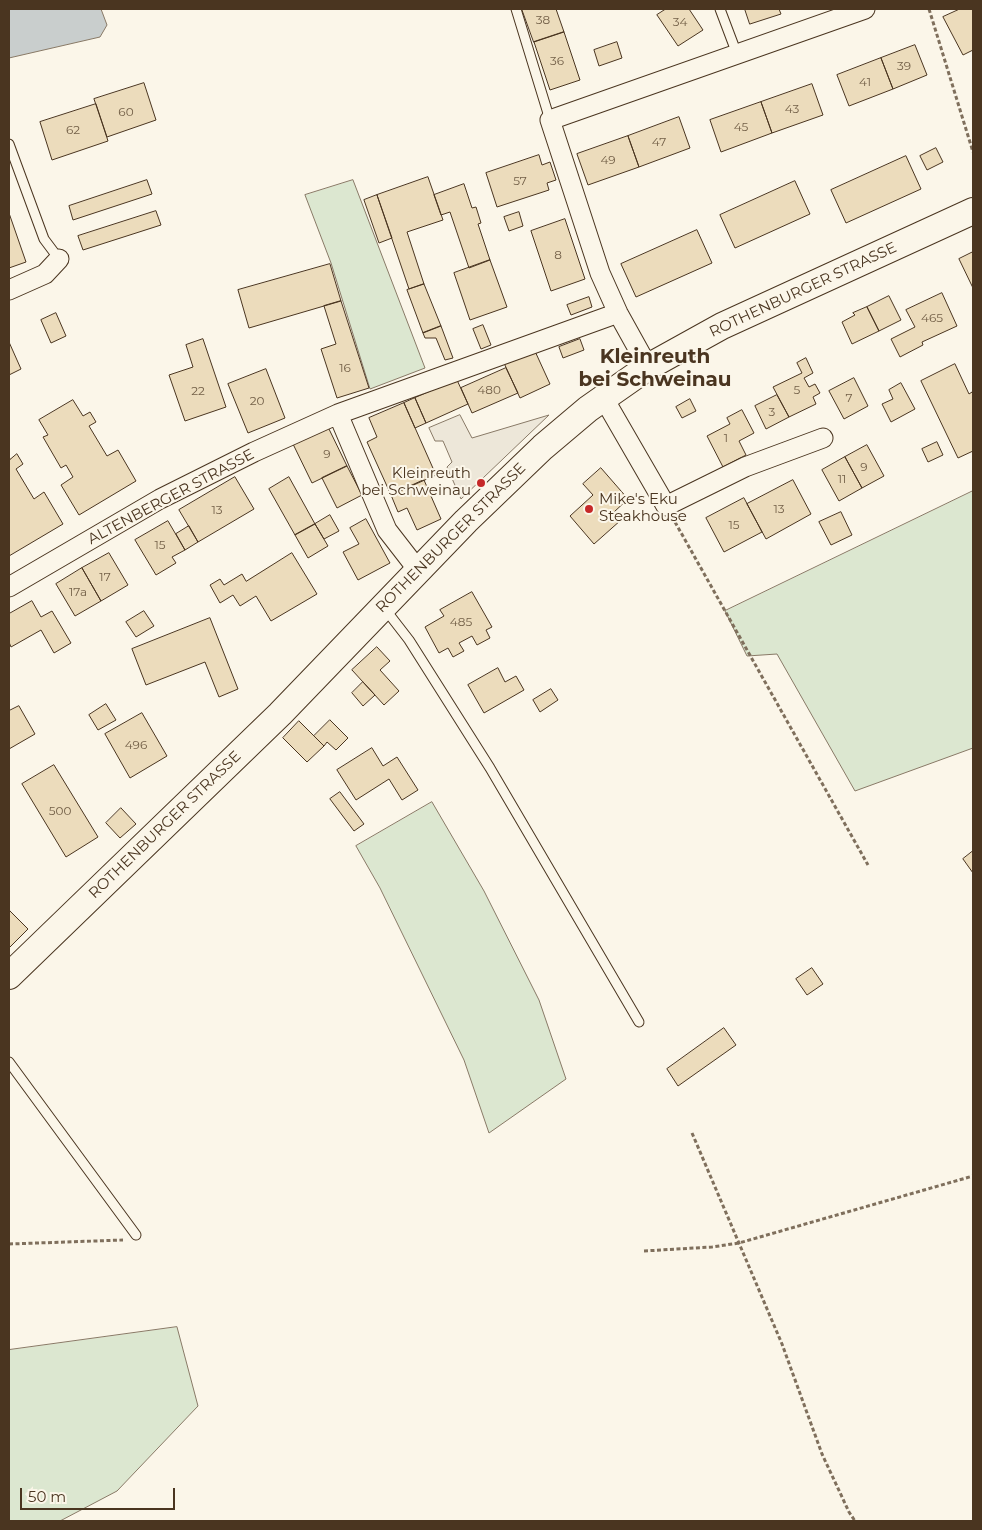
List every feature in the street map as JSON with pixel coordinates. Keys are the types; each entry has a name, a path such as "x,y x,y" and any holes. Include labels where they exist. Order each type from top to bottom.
{"main road":[{"name":"ROTHENBURGER STRASSE","path":"9,976 241,753 320,674 418,570 526,463 603,397 648,366 742,316 973,211"}],"street":[{"path":"648,366 618,313 594,256 550,120 865,9"},
{"path":"9,290 45,274 60,259"},
{"name":"ALTENBERGER STRASSE","path":"9,586 160,500 254,452 338,414 618,313"},
{"path":"603,397 666,506 745,467 823,438"},
{"path":"338,414 387,530 418,570"}],"lane":[{"path":"516,9 550,120"},
{"path":"720,9 737,54"},
{"path":"9,144 44,239 60,259"},
{"path":"383,607 409,640 490,768 639,1022"},
{"path":"9,1062 136,1236"}],"path":[{"path":"929,9 973,152"},
{"path":"666,506 868,865"},
{"path":"692,1133 782,1344 822,1454 854,1521"},
{"path":"644,1251 712,1247 739,1243 973,1176"},
{"path":"9,1244 126,1240 136,1236"}],"green space":[{"path":"353,180 425,368 370,389 331,263 305,195"},
{"path":"973,491 973,748 855,791 777,654 747,656 725,611"},
{"path":"432,802 484,891 539,1000 566,1079 489,1133 464,1060 380,888 356,846"},
{"path":"177,1327 198,1406 117,1491 60,1521 9,1521 9,1350"}],"shaded area":[{"path":"9,9 101,9 107,25 100,37 9,58"},
{"path":"460,415 472,438 549,415 461,499 447,467 452,462 443,441 435,441 429,428"}],"building":[{"path":"522,9 556,9 564,32 534,42"},
{"path":"666,9 689,9 703,30 678,46 657,15"},
{"path":"745,9 779,9 781,14 750,24"},
{"path":"960,9 973,9 973,50 963,55 943,17"},
{"path":"564,32 580,80 550,90 534,42"},
{"path":"617,42 622,58 599,66 594,50"},
{"path":"915,45 927,75 893,89 881,58"},
{"path":"881,58 893,89 849,106 837,75"},
{"path":"144,83 156,120 107,137 94,99"},
{"path":"812,84 823,115 772,133 761,102"},
{"path":"761,102 772,133 721,152 710,120"},
{"path":"96,104 108,141 52,160 40,122"},
{"path":"679,117 690,148 639,167 628,136"},
{"path":"628,136 639,167 588,185 577,154"},
{"path":"936,148 943,162 927,170 920,156"},
{"path":"539,155 542,165 550,162 556,180 547,183 549,190 497,207 486,173"},
{"path":"906,156 921,189 846,223 831,190"},
{"path":"428,177 443,220 407,232 424,284 409,289 377,195"},
{"path":"147,180 152,194 73,220 69,206"},
{"path":"795,181 810,214 735,248 720,215"},
{"path":"464,184 472,208 476,207 481,223 478,224 490,260 469,268 450,212 441,215 434,195"},
{"path":"377,195 392,238 379,243 364,200"},
{"path":"156,211 161,225 83,250 78,236"},
{"path":"519,212 523,226 509,231 504,217"},
{"path":"9,213 26,262 9,268"},
{"path":"565,219 585,279 551,291 531,231"},
{"path":"697,230 712,263 636,297 621,264"},
{"path":"973,252 973,288 959,259"},
{"path":"490,260 507,307 470,320 454,273"},
{"path":"330,264 341,301 249,328 238,290"},
{"path":"424,284 441,326 423,333 407,290"},
{"path":"942,293 957,326 922,342 923,345 900,357 891,339 915,327 906,310"},
{"path":"889,296 901,320 879,331 867,307"},
{"path":"589,297 592,307 571,315 567,305"},
{"path":"341,301 369,388 337,398 321,349 336,344 324,306"},
{"path":"867,307 879,331 852,344 842,322 855,315 853,313"},
{"path":"56,313 66,336 51,343 41,320"},
{"path":"483,325 491,345 481,349 473,329"},
{"path":"441,326 453,358 445,360 436,338 425,338 423,333"},
{"path":"203,339 226,407 185,421 169,375 193,367 186,345"},
{"path":"580,339 584,350 563,358 559,347"},
{"path":"9,342 21,369 9,375"},
{"path":"534,349 550,384 520,398 504,363"},
{"path":"806,358 813,373 804,378 809,387 815,384 820,393 813,397 816,404 789,417 773,387 802,373 797,363"},
{"path":"955,364 969,394 972,392 973,394 973,451 958,458 921,381"},
{"path":"506,368 518,393 472,413 461,388"},
{"path":"266,369 285,418 248,433 228,384"},
{"path":"854,378 868,406 844,419 829,391"},
{"path":"457,380 468,404 426,423 415,398"},
{"path":"901,383 915,409 891,422 882,404 893,399 889,390"},
{"path":"777,395 789,417 766,429 755,406"},
{"path":"415,398 426,423 415,428 404,403"},
{"path":"690,399 696,411 682,418 676,407"},
{"path":"73,400 83,416 90,412 96,422 89,426 107,456 118,450 136,481 79,515 61,485 73,477 66,465 61,468 43,437 48,435 39,420"},
{"path":"404,403 436,475 391,495 367,442 377,437 369,418"},
{"path":"742,410 754,433 739,441 746,455 723,467 707,436 730,424 727,418"},
{"path":"328,427 347,466 312,483 293,444"},
{"path":"937,442 943,455 928,462 922,449"},
{"path":"867,445 884,476 862,488 845,457"},
{"path":"17,454 23,464 16,469 34,499 44,492 63,524 9,556 9,457 10,459"},
{"path":"845,457 862,488 839,501 822,470"},
{"path":"347,466 362,495 337,508 322,478"},
{"path":"601,468 628,499 614,512 621,520 594,544 570,516 593,495 583,484"},
{"path":"235,477 254,509 198,542 179,510"},
{"path":"289,477 315,524 295,535 269,489"},
{"path":"424,480 441,519 417,530 407,508 398,512 391,495"},
{"path":"793,480 811,514 766,539 747,504"},
{"path":"744,498 762,532 724,552 706,518"},
{"path":"841,512 852,535 831,545 819,522"},
{"path":"330,515 339,531 324,539 315,524"},
{"path":"366,519 390,563 358,580 343,552 359,544 350,528"},
{"path":"168,521 185,550 172,557 176,563 156,575 135,540"},
{"path":"315,524 328,546 308,558 295,535"},
{"path":"189,526 198,542 185,550 176,534"},
{"path":"109,553 128,585 101,601 82,568"},
{"path":"292,553 317,594 271,621 256,596 240,606 233,595 220,603 210,585 220,579 224,585 242,574 246,581"},
{"path":"82,568 101,601 75,616 56,584"},
{"path":"472,592 492,627 486,630 490,638 477,645 472,636 459,643 464,651 453,657 448,648 439,653 425,627 444,616 440,610"},
{"path":"32,601 41,617 52,611 71,643 54,653 41,630 11,647 9,642 9,614"},
{"path":"144,611 154,626 136,637 126,622"},
{"path":"210,618 238,689 219,697 205,662 146,685 132,649"},
{"path":"377,647 390,661 380,670 399,691 384,705 352,670"},
{"path":"498,668 505,682 516,676 524,690 484,713 468,685"},
{"path":"363,682 375,695 363,706 352,693"},
{"path":"551,689 558,700 540,712 533,700"},
{"path":"106,704 116,720 98,730 89,715"},
{"path":"19,706 35,734 9,749 9,711"},
{"path":"142,713 167,756 130,778 105,734"},
{"path":"330,720 348,738 336,750 327,742 324,746 314,736"},
{"path":"299,721 324,746 307,762 283,738"},
{"path":"372,748 383,766 397,757 418,790 402,800 389,779 356,800 337,770"},
{"path":"54,765 98,837 66,857 22,784"},
{"path":"340,792 364,824 354,831 330,799"},
{"path":"121,808 136,824 120,838 106,823"},
{"path":"973,851 973,873 963,859"},
{"path":"10,911 28,929 9,948 9,913"},
{"path":"812,968 823,984 807,995 796,979"},
{"path":"724,1028 736,1045 678,1086 667,1069"}],"place":[{"name":"Kleinreuth bei Schweinau","path":"481,483"},
{"name":"Mike's Eku Steakhouse","path":"589,509"}],"district":[{"name":"Kleinreuth bei Schweinau","path":"655,368"}]}
